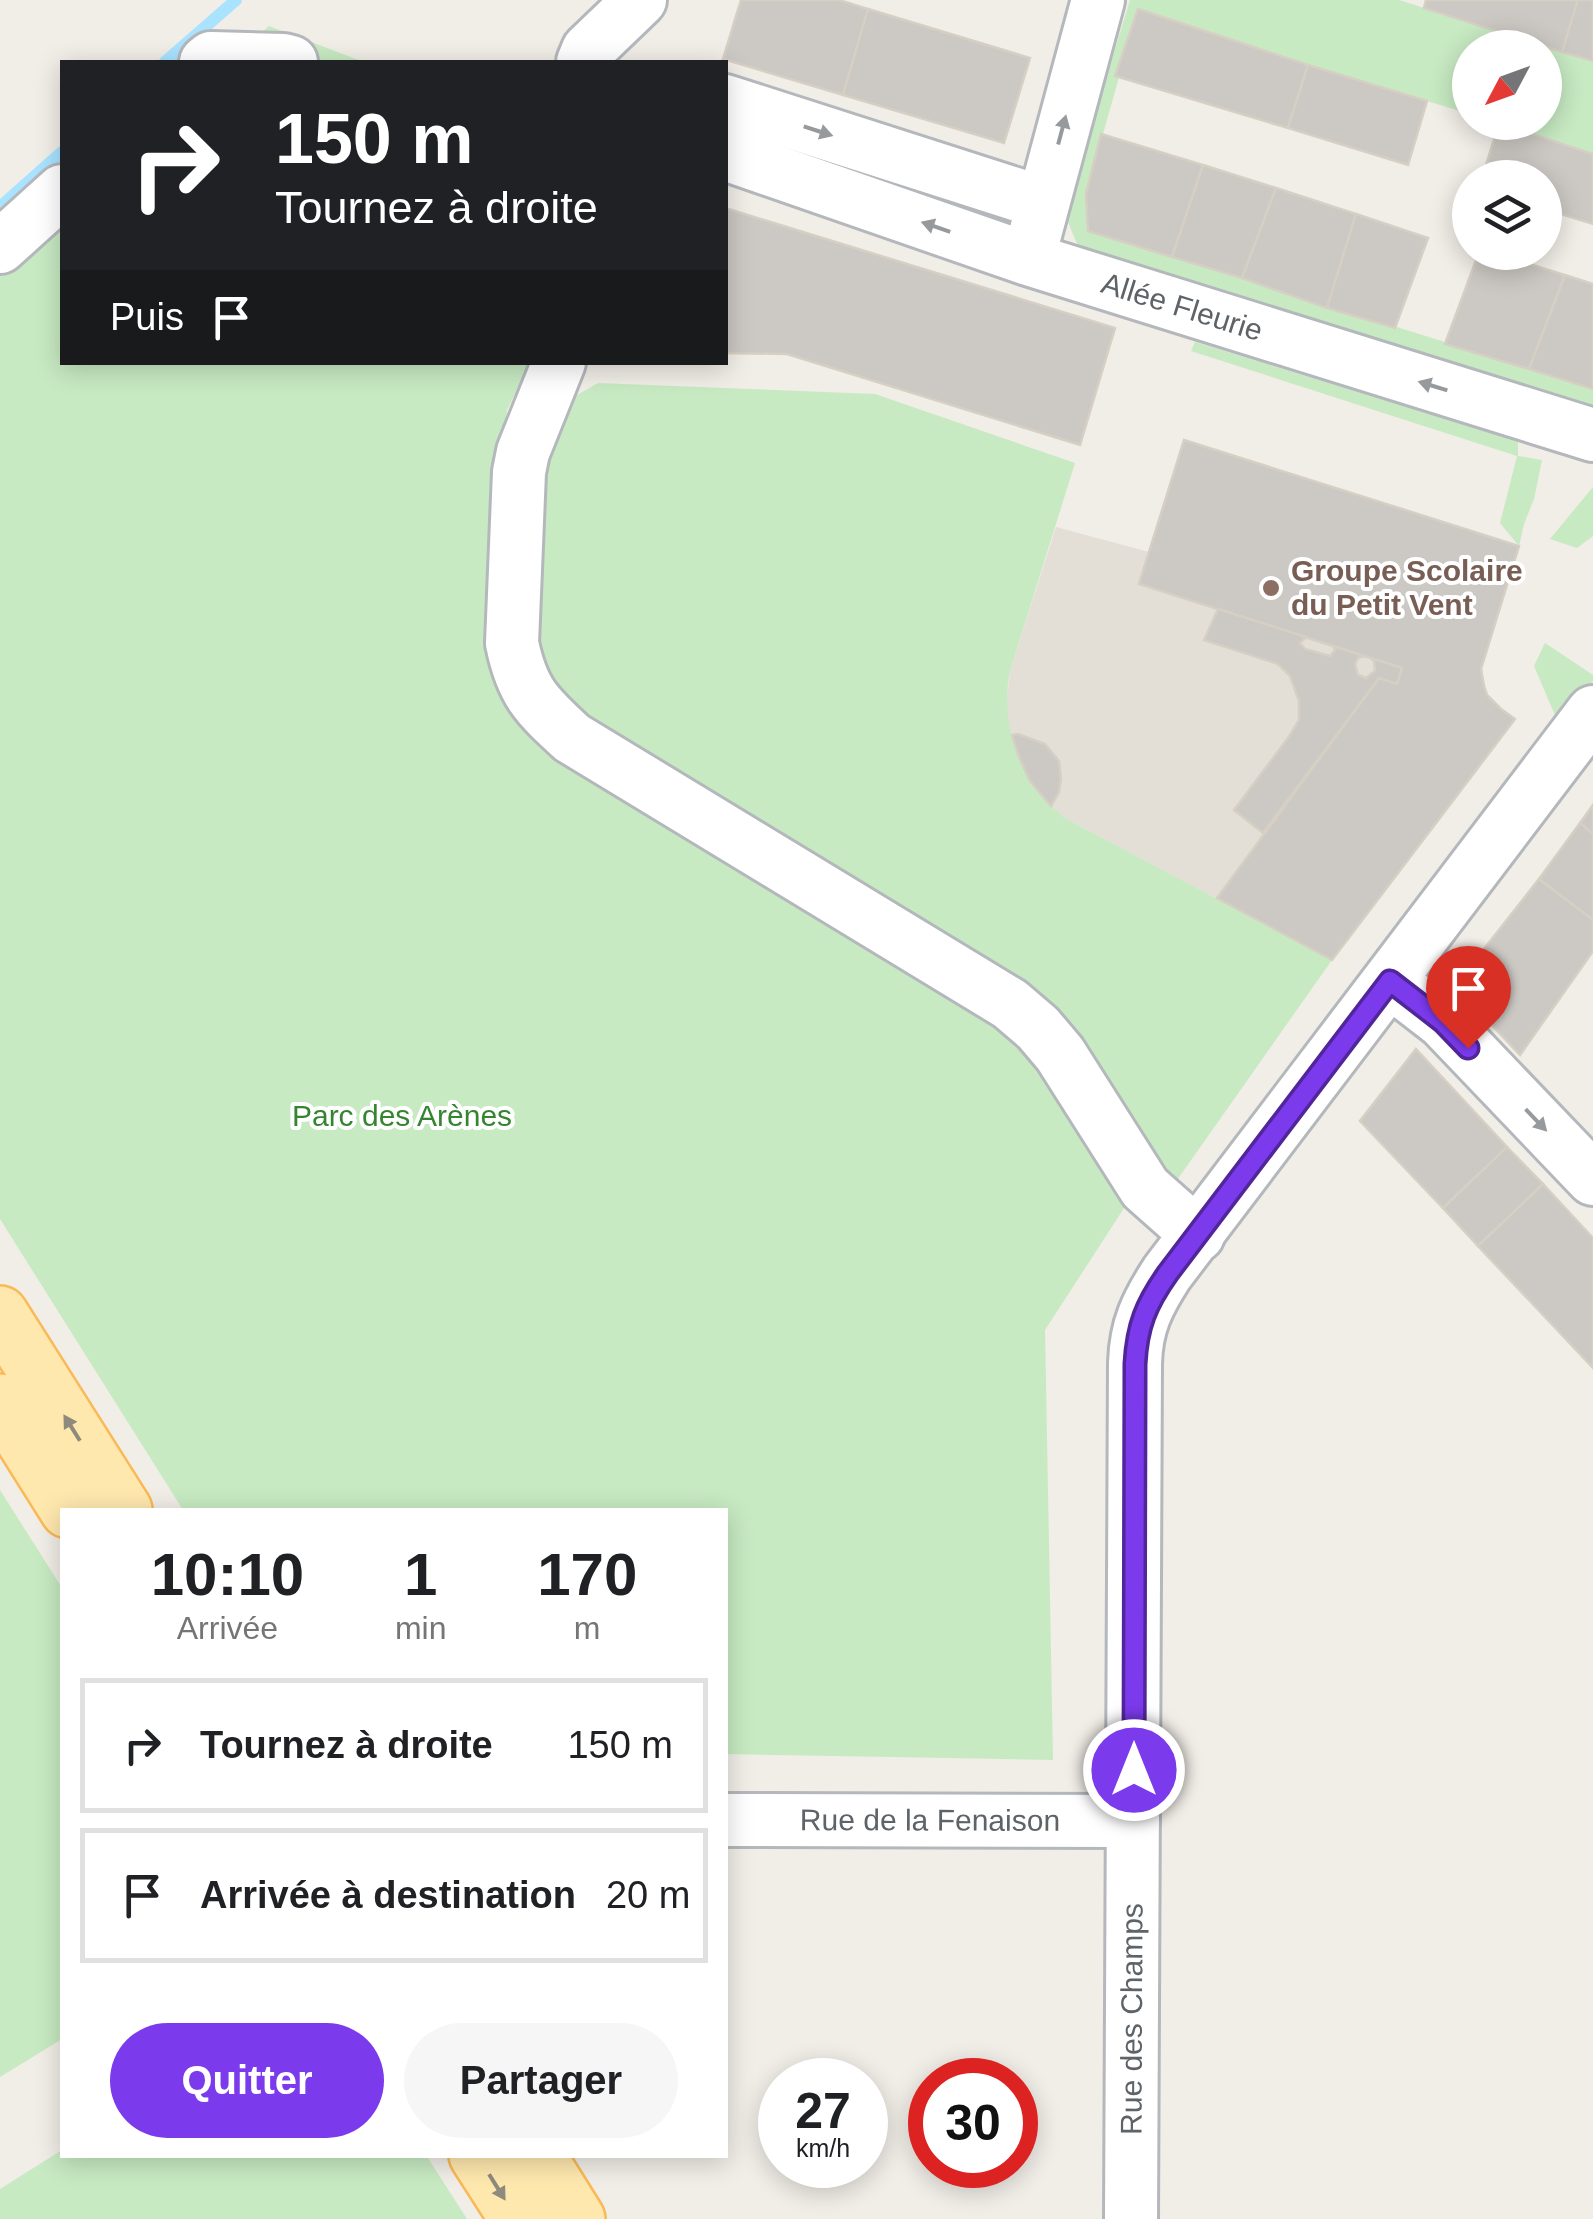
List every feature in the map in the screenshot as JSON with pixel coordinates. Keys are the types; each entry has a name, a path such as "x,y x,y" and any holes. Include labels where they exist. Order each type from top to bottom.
{"main road":[{"path":"0,1314 123,1508"},
{"path":"0,1402 67,1508"},
{"path":"479,2158 518,2219"},
{"path":"539,2158 578,2219"}],"street":[{"path":"584,60 588,50 640,0"},
{"path":"1028,258 1098,0"},
{"path":"208,60 283,60"},
{"path":"728,102 1043,204"},
{"name":"Allée Fleurie","path":"728,155 1028,258 1593,434"},
{"path":"0,248 60,194"},
{"path":"558,365 523,452 519,472 512,642 528,693 572,738 1010,1004 1060,1054 1145,1188 1198,1234"},
{"name":"Rue des Champs","path":"1131,2219 1138,1328 1156,1290 1593,712"},
{"path":"1390,981 1443,1022 1593,1179"},
{"name":"Rue de la Fenaison","path":"728,1820 1133,1821"}],"shaded area":[{"path":"1184,440 1519,546 1481,669 1487,695 1515,719 1332,960 1065,818 1030,781 1009,728 1006,705 1010,671 1056,527 1149,552"}],"green space":[{"path":"1130,0 1399,0 1494,30 1452,30 1452,109 1138,10 1086,194 1088,231 1593,388 1593,413 1083,258 1068,222 1079,167"},
{"path":"269,26 359,60 231,60"},
{"path":"1562,51 1593,61 1593,154 1550,140 1562,140"},
{"name":"Parc des Arènes","path":"60,218 60,365 529,365 507,410 489,653 515,722 1021,1036 1126,1205 1045,1330 1053,1760 728,1754 728,1508 182,1508 0,1219 0,274"},
{"path":"1195,342 1518,441 1518,456 1542,460 1519,546 1500,523 1517,456 1191,351"},
{"path":"598,383 875,394 1075,463 1010,671 1007,692 1011,733 1025,770 1036,788 1065,818 1332,960 1170,1190 1082,1047 567,710 533,658 542,454 567,401"},
{"path":"1593,487 1593,536 1577,548 1550,539"},
{"path":"1545,643 1593,675 1593,681 1560,727 1534,666"},
{"path":"0,1490 60,1585 60,2040 0,2077"},
{"path":"60,2151 60,2158 428,2158 467,2219 0,2219 0,2189"}],"building":[{"path":"741,0 839,0 868,9 843,95 723,59"},
{"path":"1426,0 1578,0 1562,52 1562,30 1493,30 1424,8"},
{"path":"1578,0 1593,0 1593,61 1562,52"},
{"path":"868,9 1030,58 1004,143 843,95"},
{"path":"1138,9 1308,65 1288,128 1115,76"},
{"path":"1308,65 1427,101 1408,165 1288,128"},
{"path":"1101,134 1203,165 1172,257 1088,231 1086,194"},
{"path":"1494,140 1551,140 1593,154 1593,224 1562,214 1562,160 1488,160"},
{"path":"1203,165 1276,188 1242,278 1172,257"},
{"path":"1276,188 1356,214 1327,308 1242,278"},
{"path":"728,209 1115,328 1080,445 787,354 728,353"},
{"path":"1356,214 1428,238 1395,328 1327,308"},
{"path":"1472,270 1549,270 1565,275 1529,369 1445,344"},
{"path":"1565,275 1593,284 1593,389 1529,369"},
{"path":"1184,440 1519,546 1481,669 1487,695 1515,719 1332,960 1217,898 1379,678 1397,684 1402,668 1139,584"},
{"path":"1218,609 1306,637 1300,643 1305,649 1330,656 1335,650 1333,646 1364,656 1355,664 1358,675 1366,678 1375,671 1371,658 1402,668 1397,684 1379,678 1263,833 1234,810 1299,720 1299,701 1290,676 1278,664 1204,640"},
{"path":"1012,735 1045,744 1059,761 1059,792 1051,806 1030,781 1019,757"},
{"path":"1593,805 1593,834 1580,823"},
{"path":"1580,823 1593,834 1593,920 1539,879"},
{"path":"1539,879 1593,920 1593,951 1520,1055 1455,986"},
{"path":"1416,1049 1507,1147 1443,1208 1360,1121"},
{"path":"1507,1147 1543,1184 1478,1246 1443,1208"},
{"path":"1543,1184 1593,1238 1593,1368 1478,1246"}],"waterway":[{"path":"167,60 236,0"},
{"path":"0,207 60,154"}],"place":[{"name":"Groupe Scolaire du Petit Vent","path":"1271,588"}],"route":[{"path":"1134,1770 1135,1364 1138,1328 1145,1310 1168,1273 1390,981 1443,1022 1468,1048"}]}
